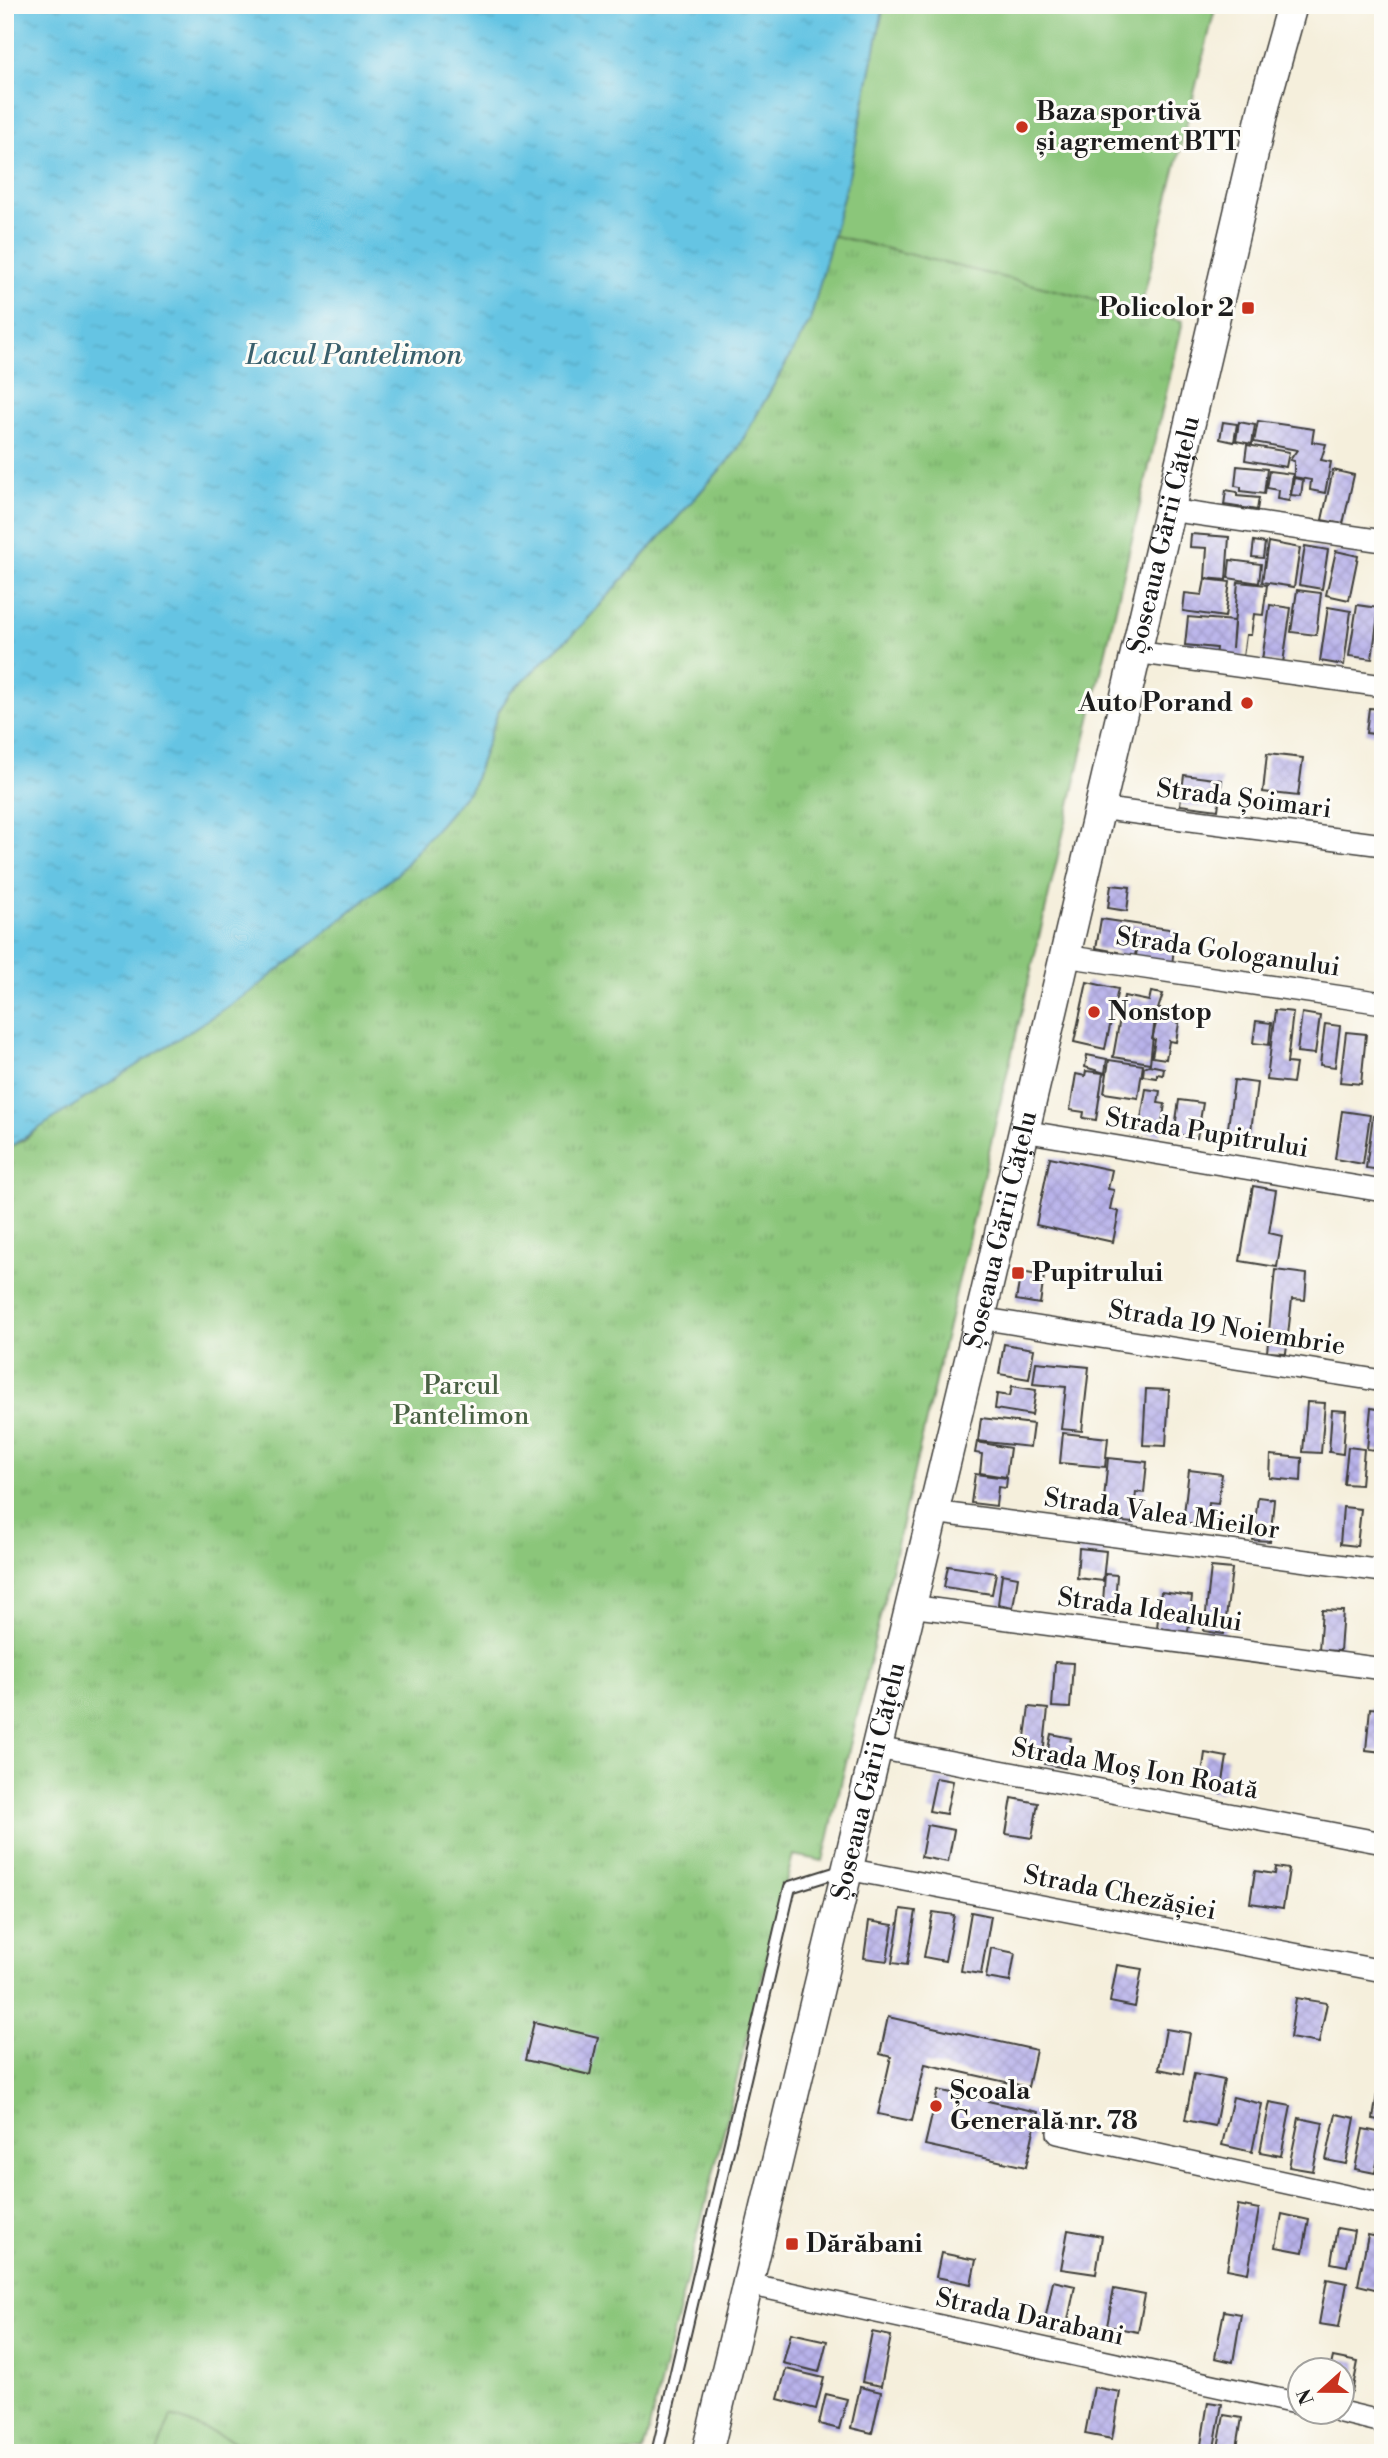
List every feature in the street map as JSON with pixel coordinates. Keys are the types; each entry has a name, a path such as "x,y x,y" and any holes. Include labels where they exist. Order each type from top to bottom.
{"main road":[{"name":"Șoseaua Gării Cățelu","path":"714,2451 748,2284 1276,58 1292,5"}],"street":[{"path":"1169,510 1383,541"},
{"path":"1135,652 1383,686"},
{"name":"Strada Șoimari","path":"1098,808 1383,845"},
{"name":"Strada Gologanului","path":"1064,956 1383,1003"},
{"name":"Strada Pupitrului","path":"1023,1131 1383,1191"},
{"name":"Strada 19 Noiembrie","path":"979,1318 1383,1381"},
{"name":"Strada Valea Mieilor","path":"933,1512 1383,1572"},
{"name":"Strada Idealului","path":"910,1606 1383,1669"},
{"name":"Strada Moș Ion Roată","path":"877,1748 1383,1843"},
{"name":"Strada Chezășiei","path":"847,1869 1383,1971"},
{"path":"1058,2133 1383,2204"},
{"name":"Strada Darabani","path":"748,2284 1286,2401"},
{"path":"1356,2416 1383,2422"}],"lane":[{"path":"657,2453 790,1887 847,1869"}],"green space":[{"name":"Baza sportivă și agrement BTT","path":"884,5 1216,5 1140,311 831,235 851,167"},
{"name":"Parcul Pantelimon","path":"831,235 1183,321 823,1861 793,1855 643,2453 5,2453 5,1150 24,1140 472,787 498,712 510,693 583,624 735,453 810,321"},
{"path":"171,2416 264,2453 157,2453"}],"water":[{"name":"Lacul Pantelimon","path":"5,5 884,5 851,167 810,321 735,453 583,624 510,693 498,712 472,787 396,875 252,991 5,1150"}],"building":[{"path":"1258,421 1314,429 1312,442 1326,444 1321,460 1331,462 1325,493 1310,490 1311,480 1294,477 1294,461 1290,460 1297,450 1254,442"},
{"path":"1223,422 1237,424 1234,442 1220,439"},
{"path":"1239,422 1255,425 1252,444 1236,441"},
{"path":"1247,445 1289,452 1286,467 1245,460"},
{"path":"1237,466 1267,469 1264,494 1241,491 1241,487 1235,486"},
{"path":"1333,470 1354,475 1343,524 1322,520"},
{"path":"1269,471 1293,474 1289,501 1277,499 1278,490 1266,488"},
{"path":"1294,478 1303,480 1301,496 1291,495"},
{"path":"1226,490 1237,492 1237,496 1259,498 1257,510 1224,505"},
{"path":"1191,534 1229,537 1226,580 1205,578 1207,548 1190,547"},
{"path":"1254,541 1265,543 1263,558 1252,557"},
{"path":"1268,542 1300,548 1294,587 1262,582"},
{"path":"1305,546 1328,550 1322,589 1299,585"},
{"path":"1336,551 1358,556 1349,600 1326,595"},
{"path":"1230,560 1261,564 1259,583 1228,578"},
{"path":"1205,579 1230,582 1225,617 1183,611 1185,593 1202,595"},
{"path":"1238,582 1267,585 1263,615 1254,614 1251,635 1246,635 1243,657 1215,656 1216,648 1185,645 1188,617 1234,621 1232,648"},
{"path":"1297,590 1321,593 1316,635 1291,632"},
{"path":"1270,605 1291,608 1283,663 1262,660"},
{"path":"1357,605 1379,608 1372,659 1349,656"},
{"path":"1328,607 1351,611 1344,665 1320,661"},
{"path":"1369,708 1383,709 1383,735 1366,733"},
{"path":"1267,754 1303,758 1298,796 1263,792"},
{"path":"1184,775 1222,780 1218,810 1180,805"},
{"path":"1111,885 1130,887 1127,911 1108,908"},
{"path":"1101,919 1176,930 1172,965 1135,961 1139,937 1134,960 1117,957 1118,952 1096,948"},
{"path":"1087,982 1118,989 1105,1049 1074,1042"},
{"path":"1151,992 1163,994 1157,1012 1147,1012 1147,1016 1155,1017 1150,1063 1113,1057 1124,996 1149,1001"},
{"path":"1160,1009 1175,1011 1174,1022 1179,1023 1176,1042 1169,1041 1166,1059 1152,1057 1155,1040 1152,1039"},
{"path":"1275,1010 1293,1012 1287,1063 1296,1064 1293,1083 1267,1080"},
{"path":"1302,1013 1320,1016 1315,1054 1297,1052"},
{"path":"1256,1021 1271,1023 1269,1045 1253,1043"},
{"path":"1325,1024 1340,1026 1335,1067 1320,1065"},
{"path":"1346,1032 1366,1034 1361,1084 1340,1082"},
{"path":"1087,1055 1107,1059 1105,1073 1085,1067"},
{"path":"1109,1060 1143,1065 1138,1098 1104,1093"},
{"path":"1149,1065 1164,1068 1163,1075 1157,1074 1157,1078 1143,1076 1144,1067"},
{"path":"1086,1071 1103,1073 1096,1120 1083,1118 1084,1112 1070,1110 1076,1074 1085,1076"},
{"path":"1234,1080 1257,1083 1250,1139 1227,1136"},
{"path":"1146,1089 1160,1091 1158,1103 1165,1104 1160,1135 1139,1131"},
{"path":"1179,1100 1203,1103 1197,1138 1174,1134"},
{"path":"1342,1111 1370,1115 1363,1164 1335,1159"},
{"path":"1373,1116 1383,1118 1382,1170 1366,1168"},
{"path":"1050,1157 1112,1170 1108,1189 1114,1190 1110,1209 1119,1212 1113,1242 1036,1225"},
{"path":"1253,1186 1276,1190 1269,1233 1282,1236 1277,1267 1240,1261"},
{"path":"1275,1270 1307,1274 1305,1300 1292,1299 1286,1353 1267,1352"},
{"path":"1021,1272 1044,1276 1040,1304 1016,1300"},
{"path":"1004,1344 1034,1349 1029,1379 999,1374"},
{"path":"1036,1362 1089,1367 1082,1431 1061,1429 1066,1387 1033,1384"},
{"path":"1012,1386 1036,1390 1032,1415 995,1409 997,1394 1010,1396"},
{"path":"1146,1389 1169,1390 1166,1446 1143,1445"},
{"path":"1307,1402 1325,1403 1321,1453 1303,1452"},
{"path":"1371,1408 1383,1410 1383,1451 1367,1449"},
{"path":"1332,1410 1346,1411 1343,1454 1329,1452"},
{"path":"981,1418 1033,1424 1030,1447 978,1441"},
{"path":"1063,1433 1108,1438 1105,1467 1060,1463"},
{"path":"977,1442 1010,1448 1006,1477 980,1473 982,1454 975,1453"},
{"path":"1348,1447 1364,1449 1361,1485 1344,1484"},
{"path":"1271,1455 1302,1458 1301,1481 1270,1478"},
{"path":"1108,1458 1147,1462 1144,1493 1136,1492 1133,1523 1102,1520"},
{"path":"1189,1470 1222,1474 1218,1504 1209,1503 1206,1526 1183,1523"},
{"path":"975,1474 1007,1478 1006,1488 998,1487 996,1506 971,1503"},
{"path":"1258,1497 1274,1499 1270,1541 1253,1540"},
{"path":"1343,1507 1361,1509 1357,1546 1340,1544"},
{"path":"1079,1548 1106,1551 1103,1581 1077,1578"},
{"path":"948,1566 996,1573 992,1594 944,1587"},
{"path":"1211,1567 1232,1569 1224,1634 1204,1631"},
{"path":"1002,1574 1018,1577 1013,1607 998,1604"},
{"path":"1105,1574 1117,1575 1114,1617 1102,1616"},
{"path":"1161,1592 1192,1596 1188,1632 1157,1628"},
{"path":"1322,1610 1343,1611 1340,1651 1319,1650"},
{"path":"1055,1662 1073,1663 1070,1708 1052,1707"},
{"path":"1381,1703 1383,1752 1366,1750 1370,1708 1380,1709"},
{"path":"1029,1707 1048,1709 1043,1755 1023,1752"},
{"path":"1051,1734 1071,1738 1065,1768 1045,1764"},
{"path":"1205,1753 1227,1757 1221,1793 1200,1789"},
{"path":"936,1778 953,1781 946,1814 929,1811"},
{"path":"1012,1798 1038,1803 1032,1838 1006,1834"},
{"path":"927,1825 954,1830 948,1862 921,1857"},
{"path":"1276,1867 1289,1869 1283,1908 1250,1903 1255,1871 1275,1874"},
{"path":"901,1909 916,1911 907,1965 892,1963"},
{"path":"933,1912 954,1915 945,1961 924,1957"},
{"path":"971,1912 991,1916 981,1974 961,1971"},
{"path":"869,1921 893,1925 887,1961 864,1958"},
{"path":"991,1948 1015,1953 1010,1982 986,1978"},
{"path":"1117,1965 1142,1969 1135,2007 1110,2002"},
{"path":"1296,1998 1327,2003 1319,2043 1290,2038"},
{"path":"888,2017 1036,2050 1028,2087 925,2064 912,2121 878,2114 891,2057 880,2054"},
{"path":"534,2022 598,2037 590,2075 525,2060"},
{"path":"1166,2029 1190,2033 1183,2074 1159,2069"},
{"path":"1194,2074 1224,2080 1215,2126 1185,2120"},
{"path":"1380,2075 1383,2076 1383,2121 1373,2119"},
{"path":"938,2090 1038,2112 1026,2167 925,2145"},
{"path":"1233,2097 1262,2104 1252,2152 1222,2145"},
{"path":"1270,2102 1291,2106 1281,2156 1260,2152"},
{"path":"1336,2114 1355,2118 1346,2164 1326,2160"},
{"path":"1299,2118 1323,2123 1313,2171 1289,2167"},
{"path":"1363,2129 1383,2133 1375,2173 1355,2169"},
{"path":"1238,2205 1259,2209 1248,2273 1227,2269"},
{"path":"1282,2214 1309,2220 1303,2252 1276,2247"},
{"path":"1337,2228 1354,2231 1347,2266 1331,2263"},
{"path":"1068,2230 1102,2236 1096,2274 1061,2269"},
{"path":"1368,2235 1383,2238 1383,2291 1358,2285"},
{"path":"941,2253 976,2260 971,2284 936,2277"},
{"path":"1327,2279 1347,2283 1339,2327 1319,2324"},
{"path":"1053,2281 1075,2286 1065,2335 1043,2330"},
{"path":"1114,2289 1145,2295 1138,2332 1107,2326"},
{"path":"1224,2311 1241,2314 1233,2362 1215,2358"},
{"path":"872,2332 891,2336 881,2386 862,2382"},
{"path":"791,2333 827,2341 819,2372 783,2363"},
{"path":"786,2369 824,2378 816,2409 778,2399"},
{"path":"860,2387 881,2392 872,2433 851,2428"},
{"path":"1094,2387 1120,2392 1112,2439 1085,2434"},
{"path":"826,2394 847,2399 839,2429 819,2424"},
{"path":"1208,2402 1222,2404 1214,2448 1201,2445"},
{"path":"1224,2415 1242,2418 1236,2453 1217,2453"}],"place":[{"name":"Baza sportivă și agrement BTT","path":"1022,127"},
{"name":"Policolor 2","path":"1248,308"},
{"name":"Auto Porand","path":"1247,703"},
{"name":"Nonstop","path":"1094,1012"},
{"name":"Pupitrului","path":"1018,1273"},
{"name":"Școala Generală nr. 78","path":"936,2106"},
{"name":"Dărăbani","path":"792,2244"}]}
